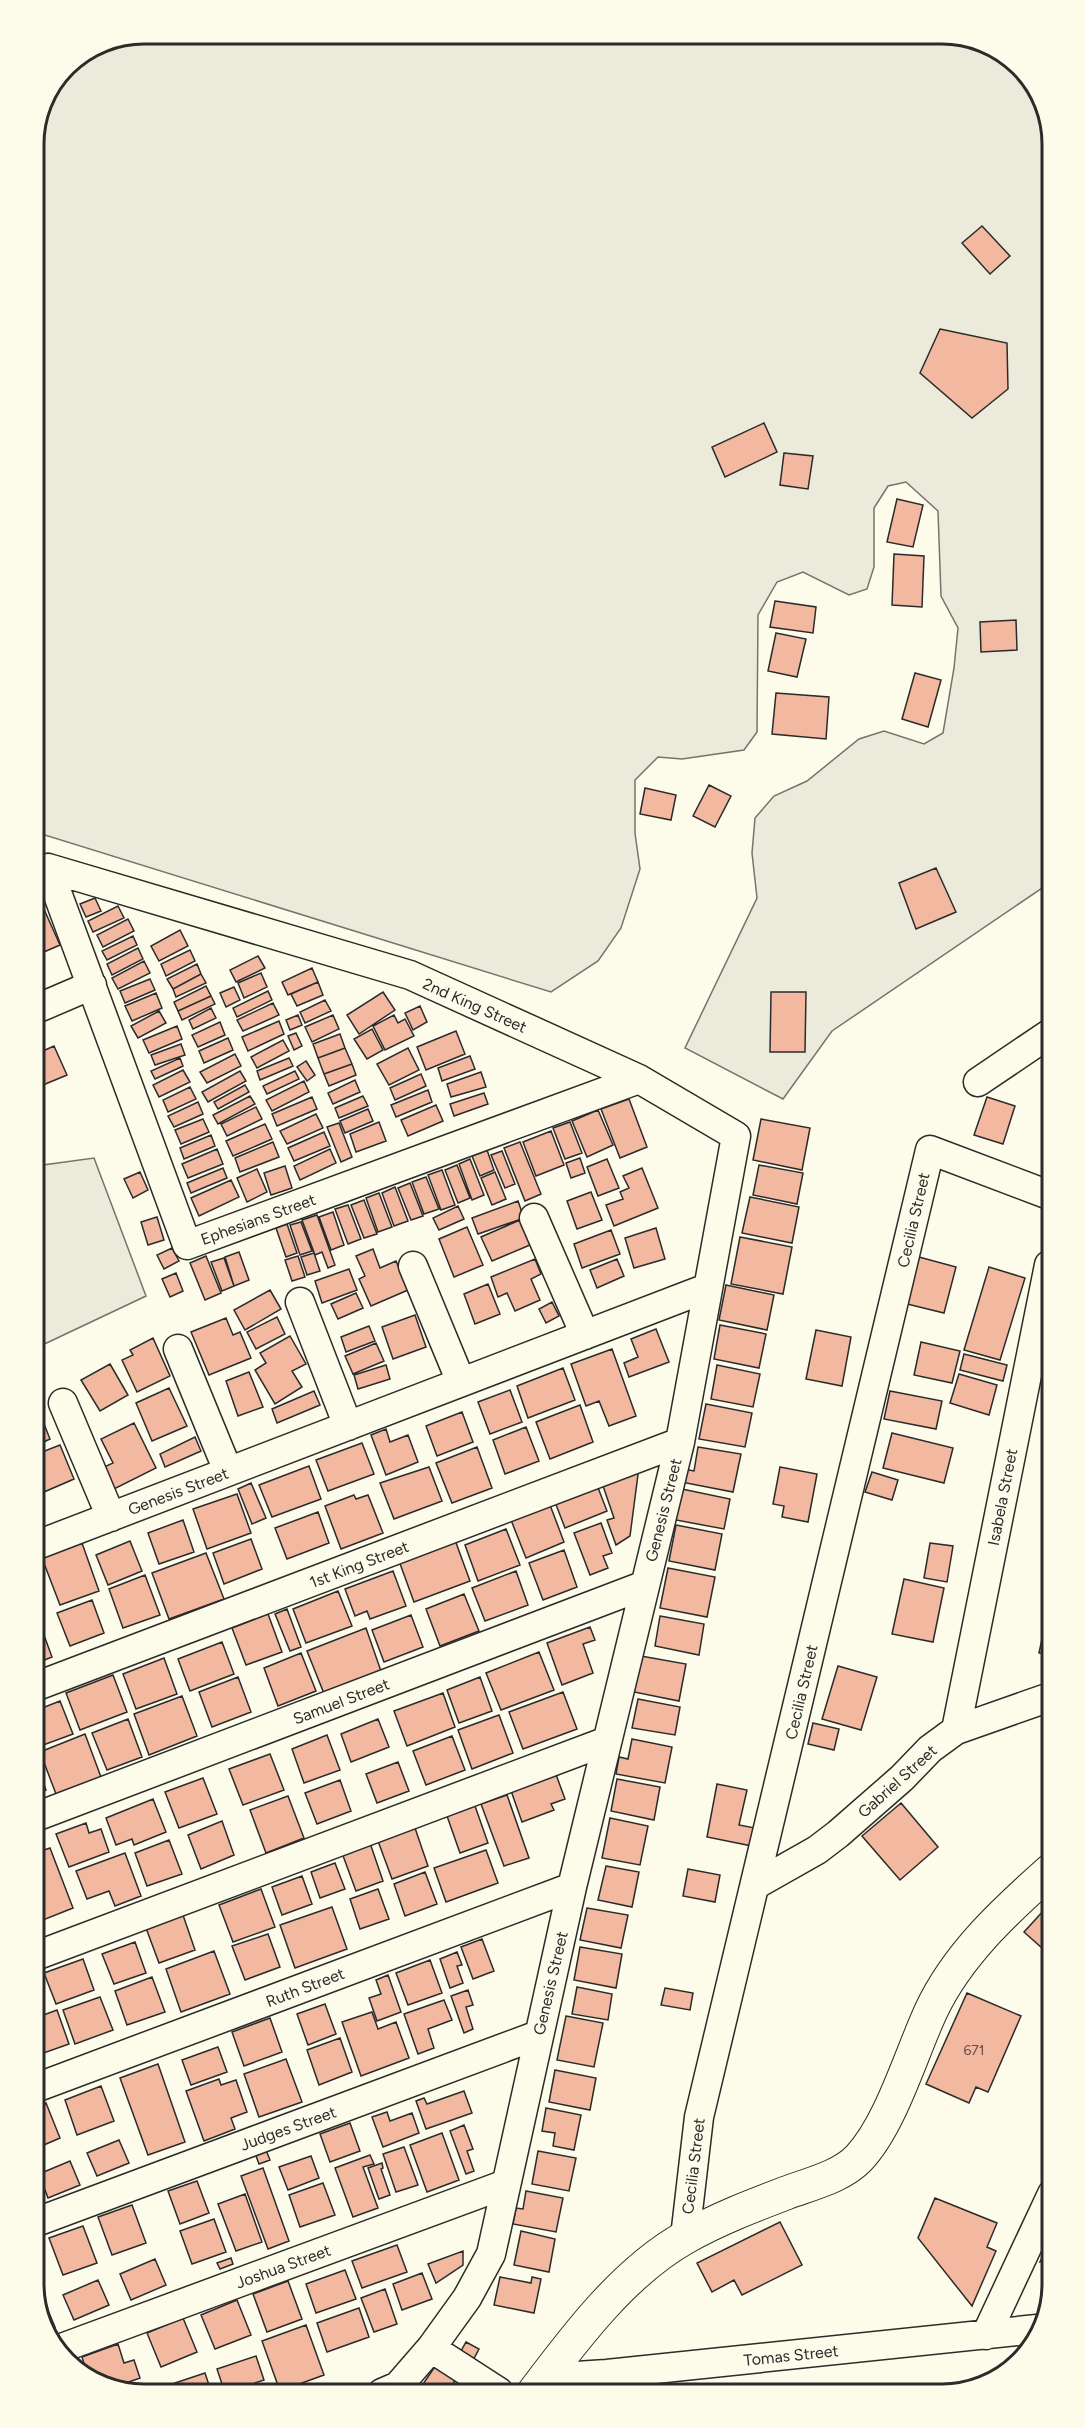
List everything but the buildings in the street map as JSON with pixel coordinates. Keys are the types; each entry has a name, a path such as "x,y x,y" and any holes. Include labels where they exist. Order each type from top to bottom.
{"street":[{"name":"Ephesians Street","path":"48,868 187,1245 639,1079"},
{"name":"2nd King Street","path":"48,868 410,975 639,1079 736,1136 707,1288"},
{"path":"44,1006 92,985"},
{"path":"978,1082 1042,1041"},
{"name":"Cecilia Street","path":"685,2237 699,2117 930,1150 1042,1192"},
{"path":"534,1218 585,1335"},
{"path":"413,1266 461,1382"},
{"name":"Genesis Street","path":"44,1542 707,1288"},
{"name":"Genesis Street","path":"402,2384 468,2298 491,2254 572,1887 680,1442 707,1288"},
{"name":"Isabela Street","path":"956,1730 1042,1299"},
{"path":"300,1302 348,1426"},
{"path":"178,1349 228,1472"},
{"path":"63,1403 111,1516"},
{"name":"1st King Street","path":"44,1683 680,1442"},
{"name":"Samuel Street","path":"44,1814 645,1585"},
{"name":"Gabriel Street","path":"755,1885 817,1850 902,1778 930,1749 956,1730 1042,1700"},
{"path":"44,1953 607,1741"},
{"path":"541,2384 584,2328 615,2294 648,2264 685,2237 742,2210 842,2171 857,2160 870,2145 882,2125 932,2010 949,1978 969,1951 1042,1879"},
{"name":"Ruth Street","path":"44,2085 572,1887"},
{"name":"Judges Street","path":"44,2219 538,2035"},
{"name":"Joshua Street","path":"65,2347 506,2184"},
{"path":"986,2335 1042,2215"},
{"name":"Tomas Street","path":"546,2384 607,2374 1030,2331"},
{"path":"431,2348 487,2384"}],"shaded area":[{"path":"130,44 948,44 974,49 1002,64 1025,88 1031,99 1040,124 1042,143 1042,888 832,1031 783,1099 685,1048 757,898 752,853 755,818 774,796 807,781 859,739 884,731 924,744 943,733 958,628 941,596 938,511 906,482 888,486 874,508 874,567 867,589 849,595 803,572 777,582 758,615 757,732 744,750 682,759 658,757 635,780 635,833 640,869 621,928 598,961 551,992 44,835 44,137 47,117 54,99 77,68 93,57"},
{"path":"94,1158 146,1296 44,1344 44,1165"}]}
